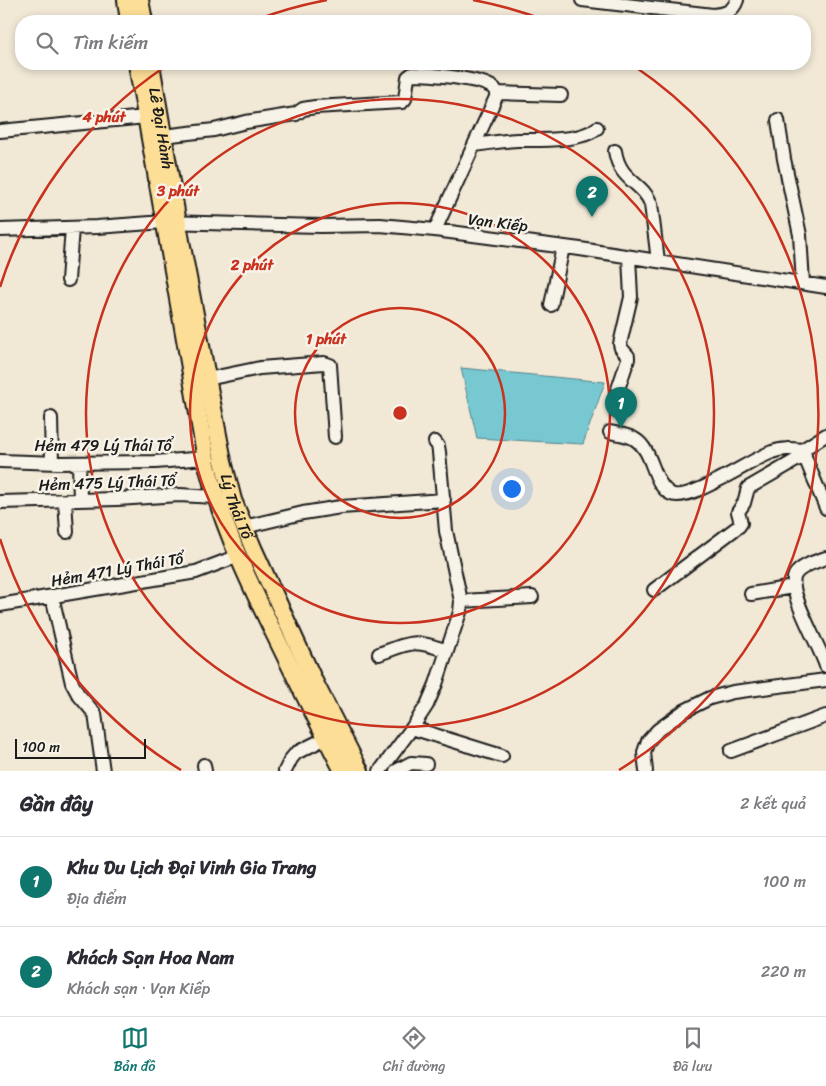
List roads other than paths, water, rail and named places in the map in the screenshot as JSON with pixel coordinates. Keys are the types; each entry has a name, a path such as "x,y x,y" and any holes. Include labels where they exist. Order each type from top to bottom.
{"main road":[{"path":"126,0 128,15"},
{"path":"140,0 143,15"},
{"name":"Lê Đại Hành","path":"138,70 146,117 171,222"},
{"name":"Lê Đại Hành","path":"152,70 163,136 171,222"},
{"name":"Lý Thái Tổ","path":"171,222 233,500 314,683 360,771"},
{"name":"Lý Thái Tổ","path":"171,222 206,458 215,497 238,556 301,690 343,771"}],"street":[{"path":"582,0 713,15 727,13 735,6 737,0"},
{"path":"163,136 214,130 246,122 296,114 303,109 315,107 402,102 405,99 408,77 412,74 476,81 493,87 497,94"},
{"path":"497,94 561,95"},
{"path":"435,230 497,94"},
{"path":"0,131 146,117"},
{"path":"778,120 800,235 803,283"},
{"path":"475,145 562,138 586,134 597,128"},
{"path":"615,151 618,166 622,172 649,200 658,261"},
{"name":"Vạn Kiếp","path":"0,230 171,222 321,226 380,225 435,230 563,247 826,287"},
{"path":"68,280 72,228"},
{"path":"551,305 563,247"},
{"path":"616,395 628,359 628,356 620,348 620,344 631,298 629,257"},
{"path":"207,379 270,367 330,364 335,437"},
{"path":"51,418 52,463"},
{"path":"610,432 636,439 646,450 662,485 670,494 681,496 711,484 770,452 787,449 804,453"},
{"path":"654,590 739,526 741,523 738,512 744,504 748,488 804,453 826,435"},
{"path":"380,771 412,728 426,705 460,612 461,601 446,531 439,452 435,442"},
{"path":"804,453 826,508"},
{"name":"Hẻm 479 Lý Thái Tổ","path":"0,461 52,463 175,462 206,458"},
{"path":"79,463 80,500"},
{"name":"Hẻm 475 Lý Thái Tổ","path":"0,502 65,501 179,495 215,497"},
{"path":"244,527 331,508 444,500"},
{"path":"65,501 67,532"},
{"name":"Hẻm 471 Lý Thái Tổ","path":"0,605 196,572 238,556"},
{"path":"826,558 798,572 792,581 796,597 826,666"},
{"path":"751,594 793,587"},
{"path":"52,596 72,683 78,694 95,714 103,771"},
{"path":"461,601 532,597"},
{"path":"379,654 414,643 426,644 447,651"},
{"path":"646,771 644,752 648,741 658,730 684,711 710,698 733,692 826,680"},
{"path":"731,751 826,716"},
{"path":"412,728 502,756"},
{"path":"285,771 296,753 326,738"},
{"path":"396,771 411,763 426,764"}],"water":[{"path":"461,368 605,382 583,444 477,438"}],"place":[{"name":"Khách Sạn Hoa Nam","path":"592,217"},
{"name":"Khu Du Lịch Đại Vinh Gia Trang","path":"621,428"}]}
